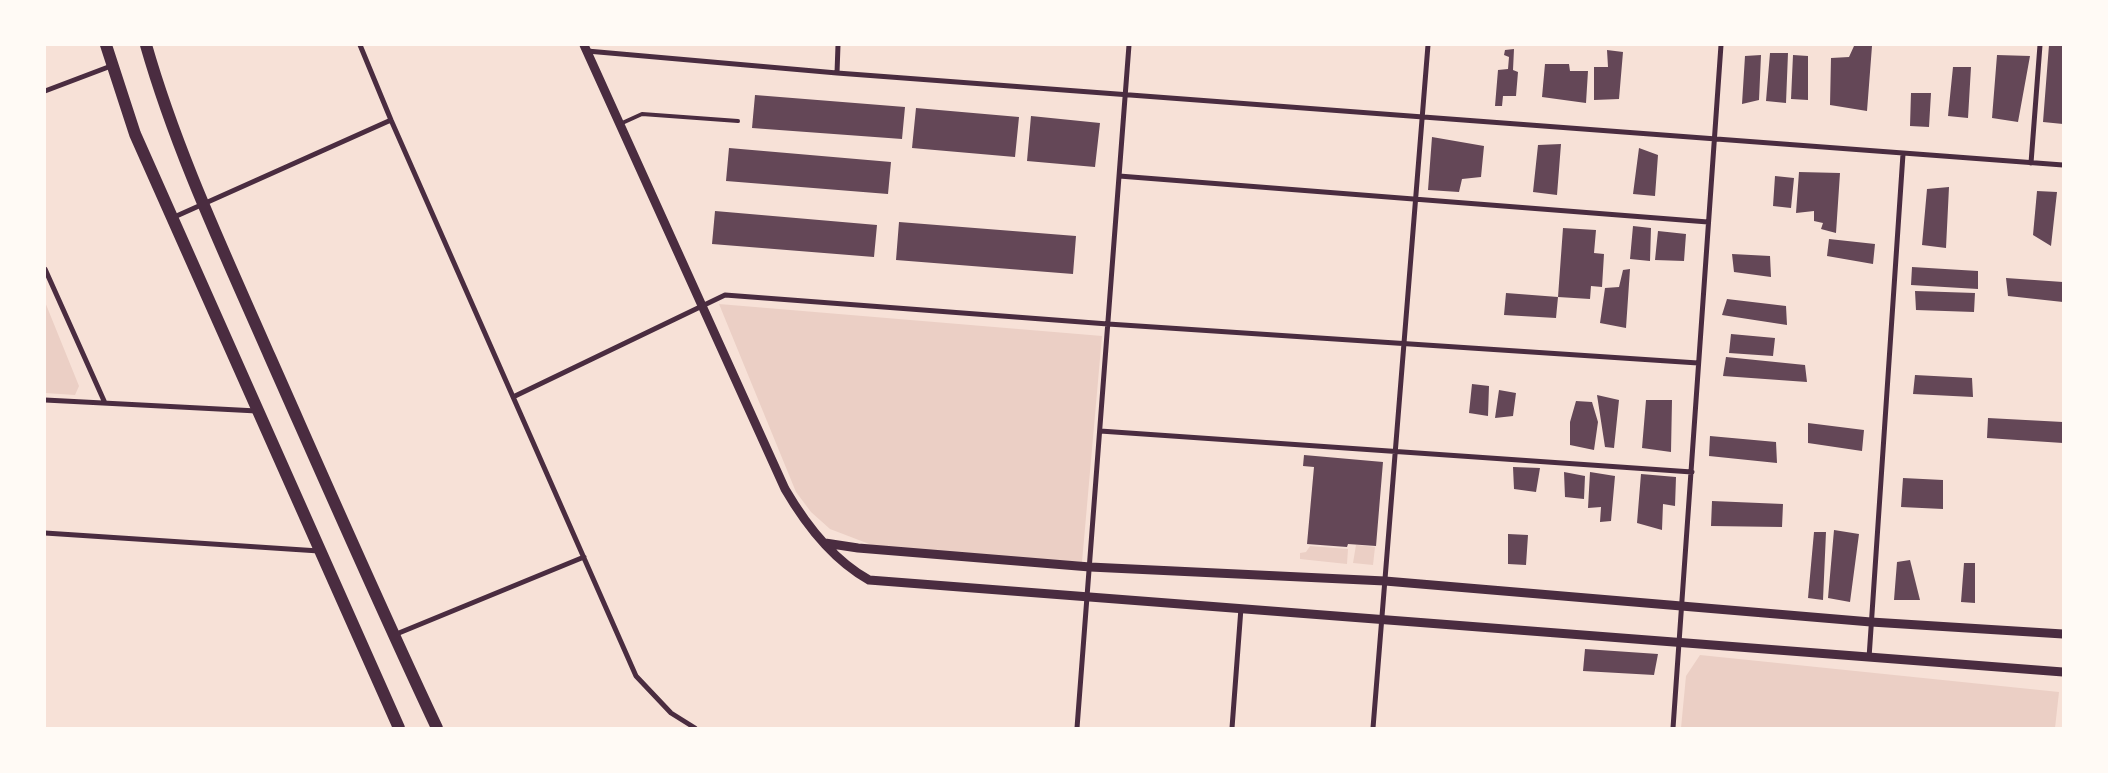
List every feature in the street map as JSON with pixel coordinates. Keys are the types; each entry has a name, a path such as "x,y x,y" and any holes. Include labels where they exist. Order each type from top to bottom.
{"main road":[{"path":"106,45 111,66 135,134 398,728"},
{"path":"146,45 172,126 203,204 393,635 437,728"}],"street":[{"path":"360,45 391,120 636,676 670,713 696,728"},
{"path":"837,72 838,45"},
{"path":"1078,728 1129,45"},
{"path":"1373,728 1428,45"},
{"path":"1673,728 1721,45"},
{"path":"2031,163 2040,45"},
{"path":"2063,165 1125,95 837,72 586,48 785,490 802,519 848,568 869,580 2063,672"},
{"path":"45,91 111,66"},
{"path":"172,218 391,120"},
{"path":"1869,658 1903,154"},
{"path":"1119,176 1708,222"},
{"path":"45,269 105,403"},
{"path":"513,397 725,295 1108,324 1698,363"},
{"path":"45,400 258,411"},
{"path":"1100,431 1692,472"},
{"path":"45,533 320,551"},
{"path":"825,543 858,548 1090,567 1385,581 1871,622 2063,634"},
{"path":"393,635 584,557"},
{"path":"1232,728 1241,608"}],"lane":[{"path":"620,124 642,114 738,121"}],"shaded area":[{"path":"45,302 79,386 75,395 45,393"},
{"path":"719,304 1102,336 1082,562 877,547 830,529 811,512 796,492"},
{"path":"1356,545 1375,547 1373,565 1353,563"},
{"path":"1310,546 1348,549 1347,564 1300,559 1300,553 1306,552"},
{"path":"1700,655 2059,692 2055,728 1681,728 1686,676"}],"building":[{"path":"2049,45 2063,45 2063,124 2043,122"},
{"path":"1854,46 1872,46 1867,111 1830,105 1831,58 1849,57"},
{"path":"1514,49 1513,70 1518,72 1516,96 1503,96 1502,106 1495,106 1498,70 1508,69 1509,57 1504,55 1505,50"},
{"path":"1607,50 1623,52 1619,99 1594,100 1594,67 1608,67"},
{"path":"1770,53 1788,53 1786,103 1766,101"},
{"path":"1761,55 1759,100 1742,104 1745,56"},
{"path":"1793,55 1808,56 1808,100 1791,99"},
{"path":"1997,55 2030,56 2018,122 1992,118"},
{"path":"1545,64 1569,64 1570,71 1588,71 1586,103 1542,97"},
{"path":"1953,67 1971,67 1968,118 1948,116"},
{"path":"1911,93 1931,93 1929,127 1910,126"},
{"path":"755,95 905,107 902,139 752,128"},
{"path":"916,108 1019,117 1015,157 912,148"},
{"path":"1031,116 1100,123 1095,167 1027,161"},
{"path":"1432,137 1484,146 1481,177 1462,179 1459,192 1428,190"},
{"path":"1561,144 1557,195 1533,192 1538,145"},
{"path":"729,148 891,162 888,194 726,181"},
{"path":"1639,148 1658,155 1655,196 1633,194"},
{"path":"1799,172 1840,173 1836,233 1821,229 1823,223 1814,221 1814,211 1796,213"},
{"path":"1775,176 1794,178 1791,208 1773,206"},
{"path":"1949,187 1946,248 1922,245 1927,189"},
{"path":"2037,191 2057,192 2051,246 2033,235"},
{"path":"715,211 877,225 874,257 712,244"},
{"path":"899,222 1076,236 1073,274 896,260"},
{"path":"1633,226 1651,228 1650,261 1630,259"},
{"path":"1563,228 1596,230 1594,253 1604,254 1602,287 1591,286 1590,299 1558,297"},
{"path":"1658,231 1686,234 1684,261 1655,260"},
{"path":"1829,239 1875,244 1873,264 1827,256"},
{"path":"1732,254 1770,256 1771,277 1734,272"},
{"path":"1912,267 1978,271 1978,289 1911,285"},
{"path":"1630,269 1626,328 1600,323 1605,288 1619,287 1623,270"},
{"path":"2006,278 2063,282 2063,302 2008,296"},
{"path":"1915,291 1975,293 1974,312 1916,310"},
{"path":"1506,293 1558,297 1556,318 1504,315"},
{"path":"1727,299 1786,306 1787,325 1722,315"},
{"path":"1731,334 1775,338 1773,356 1729,353"},
{"path":"1726,357 1805,365 1807,382 1723,376"},
{"path":"1915,375 1972,378 1973,397 1913,394"},
{"path":"1472,384 1489,386 1488,416 1469,413"},
{"path":"1499,390 1516,393 1513,416 1495,418"},
{"path":"1597,395 1619,400 1614,448 1605,447"},
{"path":"1646,400 1672,400 1671,452 1642,448"},
{"path":"1576,401 1592,402 1598,422 1594,450 1570,445 1570,422"},
{"path":"1988,418 2063,422 2063,443 1987,438"},
{"path":"1808,423 1864,430 1862,451 1808,443"},
{"path":"1710,436 1776,442 1777,463 1709,456"},
{"path":"1304,455 1383,462 1376,546 1348,544 1347,547 1307,544 1314,467 1303,466"},
{"path":"1513,467 1540,468 1536,492 1514,489"},
{"path":"1564,472 1585,476 1584,499 1565,497"},
{"path":"1590,472 1615,476 1611,521 1600,522 1601,507 1588,508"},
{"path":"1641,474 1676,477 1675,506 1663,504 1662,530 1637,523"},
{"path":"1903,478 1943,480 1943,509 1901,507"},
{"path":"1712,501 1783,504 1782,527 1711,526"},
{"path":"1834,530 1859,534 1850,602 1828,598"},
{"path":"1814,532 1826,532 1823,600 1808,598"},
{"path":"1508,534 1528,535 1526,565 1508,564"},
{"path":"1910,560 1920,600 1894,600 1897,562"},
{"path":"1964,563 1975,563 1975,603 1961,602"},
{"path":"1585,649 1658,654 1654,675 1583,671"}]}
